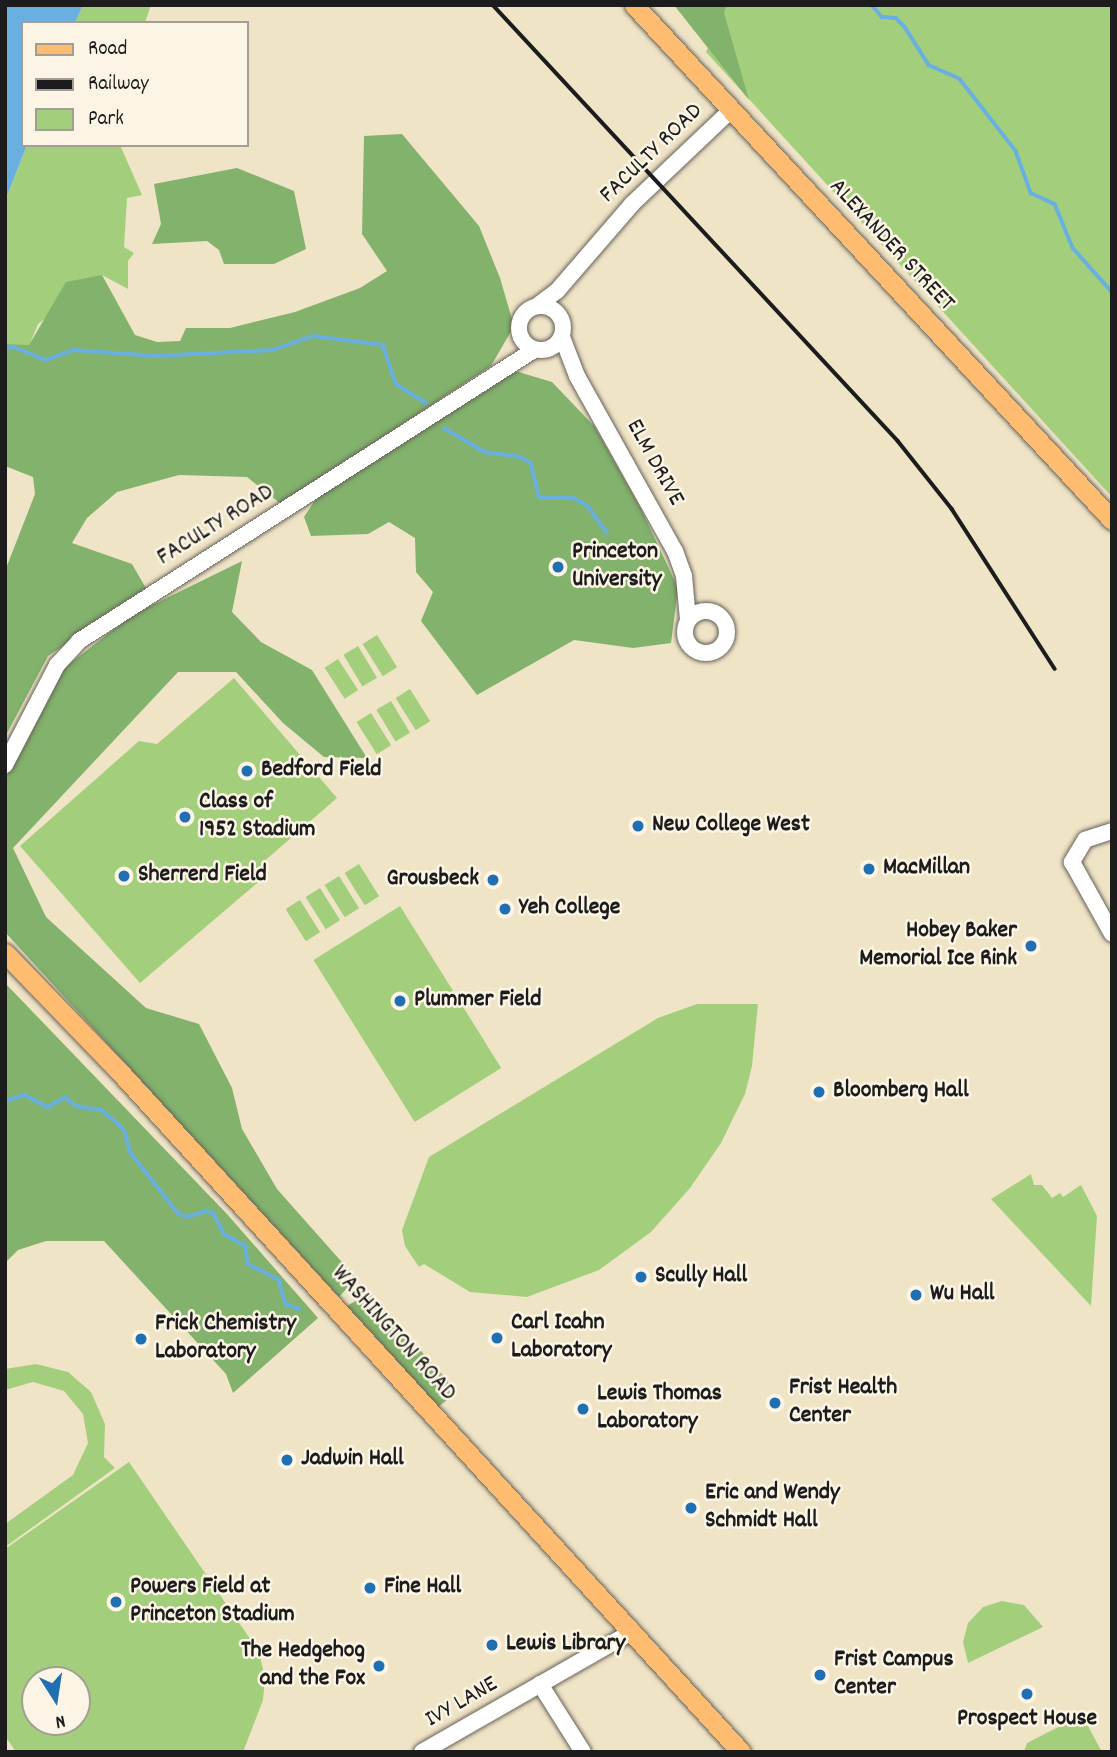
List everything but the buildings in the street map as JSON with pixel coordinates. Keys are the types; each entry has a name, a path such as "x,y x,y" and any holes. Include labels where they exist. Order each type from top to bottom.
{"main road":[{"name":"ALEXANDER STREET","path":"634,5 1112,520"},
{"name":"WASHINGTON ROAD","path":"5,953 120,1071 741,1752"}],"street":[{"name":"FACULTY ROAD","path":"537,306 580,265 625,211 732,110"},
{"name":"FACULTY ROAD","path":"562,319 564,301 580,265"},
{"path":"537,306 552,308 562,319 562,337 542,350 520,334 523,316 537,306"},
{"name":"FACULTY ROAD","path":"499,370 520,334"},
{"name":"ELM DRIVE","path":"562,337 578,376 662,525 684,576 713,611"},
{"name":"FACULTY ROAD","path":"5,765 57,665 79,641 499,370 542,350"},
{"name":"ELM DRIVE","path":"542,350 578,376"},
{"name":"ELM DRIVE","path":"684,576 688,620"},
{"path":"713,611 723,619 727,633 722,645 711,652 690,646 684,633 688,620 697,612 713,611"},
{"path":"1112,831 1085,840 1072,862 1112,934"},
{"name":"IVY LANE","path":"422,1752 633,1631"},
{"path":"540,1685 583,1752"}],"green space":[{"path":"83,5 151,5 146,21 76,21"},
{"path":"674,5 727,5 724,13 749,100"},
{"path":"727,5 1112,5 1112,497 706,52"},
{"path":"402,134 479,226 500,278 514,326 491,366 281,504 247,477 179,475 117,492 87,518 72,543 132,564 147,590 48,656 5,737 5,571 35,494 33,477 5,466 5,344 29,345 66,282 102,275 135,335 157,342 180,341 186,328 230,328 295,312 360,288 387,271 362,234 364,136"},
{"path":"26,147 121,147 142,195 127,198 124,247 134,253 128,261 128,289 102,275 38,324 29,346 5,344 5,201"},
{"path":"237,168 294,191 306,249 274,264 224,264 219,250 207,241 152,244 161,224 154,184"},
{"path":"512,370 552,382 595,427 641,509 678,588 671,643 633,648 574,640 477,695 421,621 433,592 416,572 415,538 389,522 368,534 311,536 304,517 321,491"},
{"path":"242,561 232,612 261,642 312,670 367,758 324,757 283,723 236,672 178,672 13,848 46,917 146,1008 199,1024 232,1088 242,1129 277,1189 356,1278 339,1297 5,932 5,779 60,671 134,614"},
{"path":"377,635 397,667 383,676 363,644"},
{"path":"358,646 377,678 362,686 343,655"},
{"path":"338,659 358,690 345,699 325,668"},
{"path":"234,678 337,798 261,864 269,873 140,983 20,846 139,741 157,744"},
{"path":"410,689 430,721 416,730 396,698"},
{"path":"391,701 410,733 395,741 376,710"},
{"path":"371,713 391,745 377,754 357,722"},
{"path":"359,864 379,896 365,905 345,873"},
{"path":"339,876 359,908 345,917 325,885"},
{"path":"320,888 340,920 326,929 306,897"},
{"path":"300,900 320,932 306,941 286,909"},
{"name":"Plummer Field","path":"400,906 501,1068 415,1122 313,960"},
{"path":"5,983 227,1214 318,1318 233,1393 226,1374 104,1241 46,1241 18,1250 5,1263"},
{"path":"697,1004 758,1004 752,1066 745,1094 721,1143 690,1188 651,1232 599,1270 527,1297 470,1292 424,1264 419,1267 405,1246 402,1230 429,1157 658,1018"},
{"path":"1031,1174 1034,1185 1042,1185 1052,1198 1060,1193 1063,1197 1081,1185 1097,1216 1091,1306 991,1199"},
{"path":"369,1293 448,1381 451,1397 438,1407 347,1306"},
{"path":"36,1364 68,1372 91,1392 105,1424 104,1457 115,1468 5,1547 5,1524 73,1475 88,1443 83,1414 64,1391 33,1382 5,1390 5,1369"},
{"name":"Powers Field at Princeton Stadium","path":"129,1462 259,1652 265,1678 263,1700 243,1752 16,1752 5,1736 5,1549"},
{"path":"1002,1601 1024,1605 1043,1627 968,1663 963,1642 968,1623 983,1607"},
{"path":"1070,1721 1088,1726 1102,1752 1024,1752 1027,1743"}],"water":[{"path":"5,5 83,5 76,21 21,21 21,147 26,147 5,201"}],"waterway":[{"path":"872,5 882,17 896,18 905,27 929,65 960,79 1016,151 1031,193 1055,204 1073,248 1112,292"},
{"path":"5,349 14,347 46,360 74,350 155,356 273,350 313,336 383,345 396,384 426,403"},
{"path":"444,428 485,452 521,457 531,463 540,498 573,498 587,505 607,533"},
{"path":"5,1101 25,1095 48,1107 65,1097 76,1106 102,1110 124,1129 131,1153 178,1213 187,1217 206,1211 214,1214 224,1234 246,1246 248,1264 279,1280 286,1304 299,1309"}],"railway":[{"path":"493,5 898,441 952,509 1055,669"}],"place":[{"name":"Princeton University","path":"558,567"},
{"name":"Bedford Field","path":"247,771"},
{"name":"Class of 1952 Stadium","path":"185,817"},
{"name":"New College West","path":"638,826"},
{"name":"MacMillan","path":"869,869"},
{"name":"Sherrerd Field","path":"124,876"},
{"name":"Grousbeck","path":"493,880"},
{"name":"Yeh College","path":"505,909"},
{"name":"Hobey Baker Memorial Ice Rink","path":"1031,946"},
{"name":"Plummer Field","path":"400,1001"},
{"name":"Bloomberg Hall","path":"819,1092"},
{"name":"Scully Hall","path":"641,1277"},
{"name":"Wu Hall","path":"916,1295"},
{"name":"Carl Icahn Laboratory","path":"497,1338"},
{"name":"Frick Chemistry Laboratory","path":"141,1339"},
{"name":"Frist Health Center","path":"775,1403"},
{"name":"Lewis Thomas Laboratory","path":"583,1409"},
{"name":"Jadwin Hall","path":"287,1460"},
{"name":"Eric and Wendy Schmidt Hall","path":"691,1508"},
{"name":"Fine Hall","path":"370,1588"},
{"name":"Powers Field at Princeton Stadium","path":"116,1602"},
{"name":"Lewis Library","path":"492,1645"},
{"name":"The Hedgehog and the Fox","path":"379,1666"},
{"name":"Frist Campus Center","path":"820,1675"},
{"name":"Prospect House","path":"1027,1694"}]}
